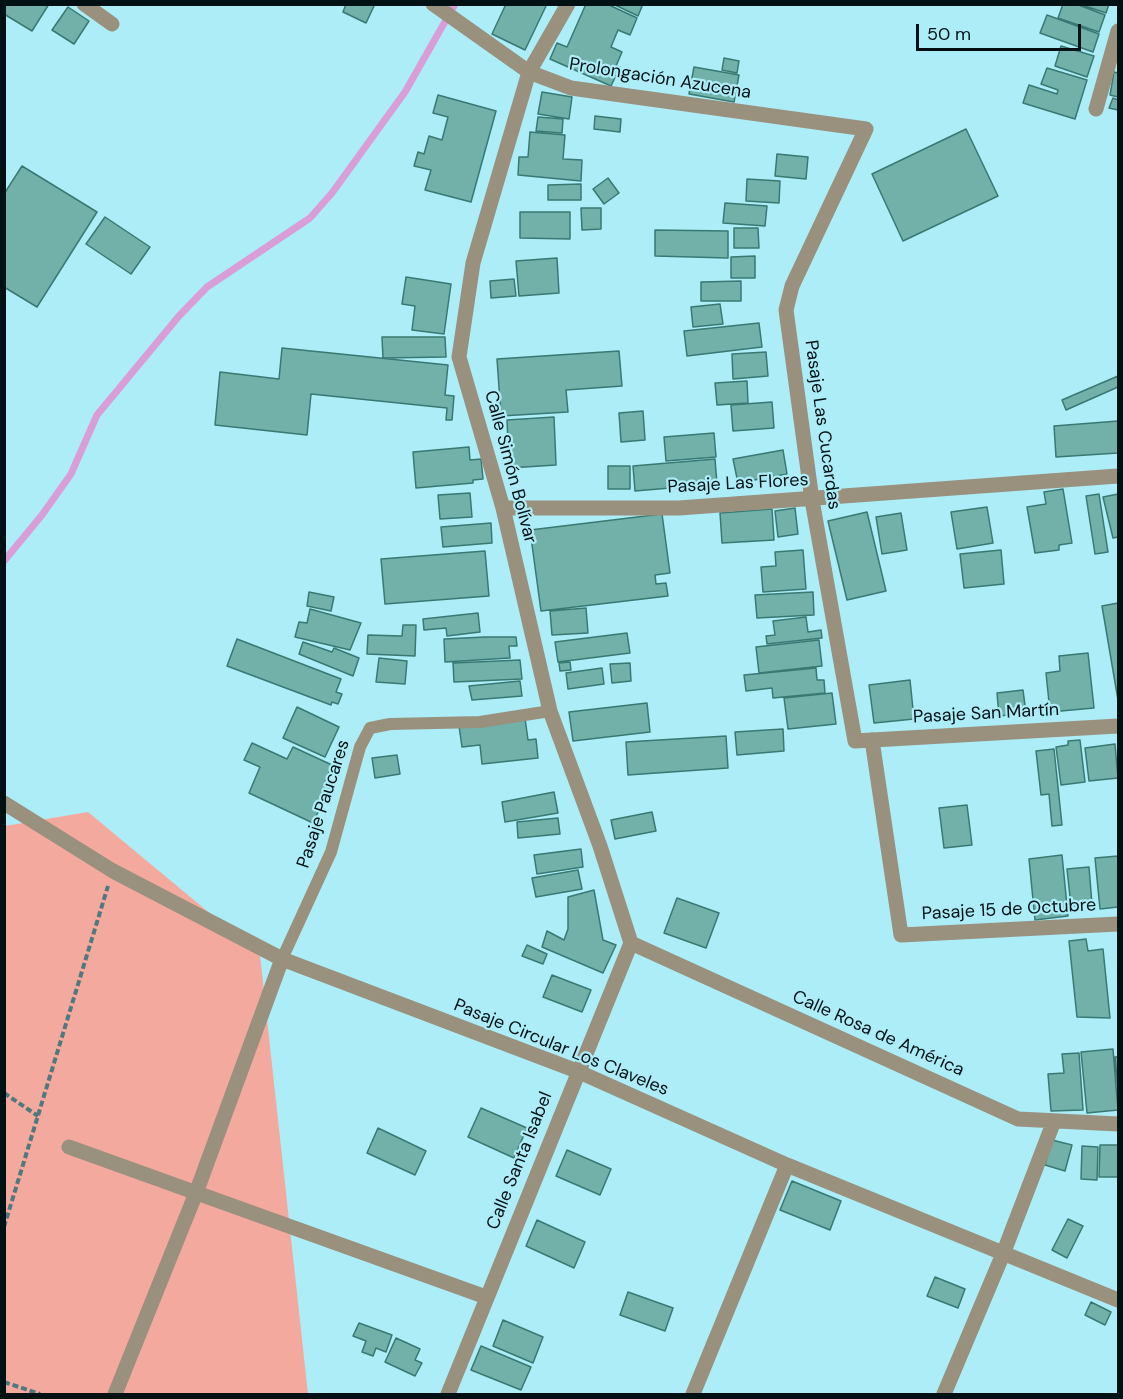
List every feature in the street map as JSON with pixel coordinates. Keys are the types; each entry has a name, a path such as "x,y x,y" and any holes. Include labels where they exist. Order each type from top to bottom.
{"street":[{"path":"84,4 112,24"},
{"name":"Prolongación Azucena","path":"433,4 529,72 572,88 867,129"},
{"name":"Calle Simón Bolívar","path":"568,4 529,72 473,262 459,357 503,508 550,711 600,846 631,943"},
{"path":"1096,109 1119,32"},
{"name":"Pasaje Las Cucardas","path":"855,741 812,500 786,310 792,286 867,129"},
{"name":"Pasaje Las Flores","path":"503,508 679,508 1119,476"},
{"name":"Pasaje San Martín","path":"855,741 1119,726"},
{"name":"Pasaje 15 de Octubre","path":"872,740 901,935 1119,924"},
{"name":"Pasaje Circular Los Claveles","path":"4,803 113,871 282,959 577,1071 787,1165 1119,1300"},
{"name":"Calle Santa Isabel","path":"448,1395 577,1071 631,943"},
{"name":"Calle Rosa de América","path":"631,943 1018,1119 1119,1124"},
{"path":"115,1395 196,1193 282,959"},
{"path":"944,1395 1003,1254 1054,1121"},
{"path":"69,1147 486,1297"},
{"path":"693,1395 787,1165"}],"lane":[{"name":"Pasaje Paucares","path":"282,959 331,852 360,747 370,728 390,724 480,722 550,711"}],"path":[{"path":"4,1227 113,871"},
{"path":"4,1093 38,1116"},
{"path":"4,1382 40,1395"}],"shaded area":[{"path":"88,812 260,955 308,1394 5,1394 5,826"}],"building":[{"path":"4,4 49,4 32,31 4,14"},
{"path":"346,4 375,4 366,23 343,12"},
{"path":"506,4 547,4 525,50 492,34"},
{"path":"586,4 607,4 637,18 630,35 618,30 611,47 622,52 616,66 620,67 611,86 550,59 557,43 567,47"},
{"path":"613,4 643,4 638,16"},
{"path":"1063,4 1076,4 1105,15 1099,32 1058,18"},
{"path":"1079,4 1109,4 1106,13"},
{"path":"68,7 89,21 74,44 52,30"},
{"path":"1047,15 1099,34 1093,52 1040,33"},
{"path":"1061,46 1094,56 1087,77 1055,66"},
{"path":"724,58 739,61 737,73 722,70"},
{"path":"694,67 739,75 734,102 689,94"},
{"path":"1047,68 1087,80 1075,119 1023,103 1029,85 1057,94 1058,90 1041,84"},
{"path":"1114,72 1118,73 1118,97 1110,95"},
{"path":"542,92 572,97 569,119 538,114"},
{"path":"438,95 496,111 471,202 425,190 431,170 414,166 418,152 424,154 429,136 442,140 448,117 433,113"},
{"path":"1113,98 1118,100 1118,110 1109,108"},
{"path":"595,116 621,119 620,132 594,129"},
{"path":"538,117 563,119 562,133 536,131"},
{"path":"966,129 998,196 903,241 872,174"},
{"path":"530,132 565,135 563,159 582,160 581,181 518,175 519,157 528,157"},
{"path":"777,154 808,157 806,179 775,176"},
{"path":"22,166 97,212 37,307 4,287 4,194"},
{"path":"608,178 619,193 604,204 593,189"},
{"path":"747,179 780,181 779,203 746,201"},
{"path":"581,184 581,200 548,200 548,185"},
{"path":"725,203 767,206 765,226 723,223"},
{"path":"581,208 601,208 601,229 582,230"},
{"path":"520,212 570,212 570,239 520,238"},
{"path":"105,217 150,247 131,274 86,244"},
{"path":"734,228 758,228 759,248 734,248"},
{"path":"655,230 728,231 728,258 655,256"},
{"path":"755,256 755,278 731,278 731,257"},
{"path":"557,258 559,293 519,296 516,261"},
{"path":"406,277 451,284 444,334 412,330 415,306 402,304"},
{"path":"514,279 516,296 491,298 490,281"},
{"path":"741,281 741,301 701,301 701,282"},
{"path":"720,304 723,324 693,327 691,307"},
{"path":"759,323 762,347 687,356 684,331"},
{"path":"382,337 445,337 446,357 383,358"},
{"path":"282,348 448,365 445,395 454,396 452,420 446,420 447,408 311,394 307,435 215,425 220,372 279,379"},
{"path":"619,351 622,386 566,390 568,412 501,416 497,359"},
{"path":"766,352 768,376 733,379 732,354"},
{"path":"1118,376 1118,387 1066,410 1062,400"},
{"path":"747,381 748,403 717,405 715,383"},
{"path":"772,402 774,428 733,431 731,405"},
{"path":"643,411 645,440 621,442 619,413"},
{"path":"554,417 556,465 509,468 507,420"},
{"path":"1118,421 1118,453 1056,457 1054,426"},
{"path":"714,433 716,457 666,461 664,437"},
{"path":"469,447 470,460 481,459 483,479 473,480 473,483 416,488 413,452"},
{"path":"783,450 787,474 738,483 733,459"},
{"path":"715,459 717,484 635,491 633,466"},
{"path":"608,466 630,466 630,489 608,489"},
{"path":"1063,489 1072,543 1059,545 1059,550 1035,553 1027,507 1046,504 1044,492"},
{"path":"470,493 472,517 440,519 438,495"},
{"path":"1099,494 1108,552 1095,554 1086,496"},
{"path":"1118,494 1118,537 1113,538 1103,497"},
{"path":"987,507 993,543 957,549 951,512"},
{"path":"795,508 798,534 778,537 775,511"},
{"path":"772,509 774,540 722,543 720,513"},
{"path":"867,512 886,591 847,600 828,521"},
{"path":"901,513 907,550 882,554 876,517"},
{"path":"662,514 670,573 655,575 656,584 666,583 668,596 541,611 530,530"},
{"path":"491,523 492,543 443,547 441,527"},
{"path":"803,550 806,589 763,592 761,567 776,566 775,552"},
{"path":"1001,550 1004,584 964,588 960,554"},
{"path":"485,551 489,596 385,604 381,559"},
{"path":"309,592 334,597 331,611 307,606"},
{"path":"813,592 814,615 757,618 755,595"},
{"path":"1118,603 1118,700 1102,606"},
{"path":"586,608 588,633 552,635 550,611"},
{"path":"310,609 361,623 350,650 295,637 299,622 307,623"},
{"path":"478,613 480,632 447,636 446,628 424,630 423,619"},
{"path":"806,617 808,632 821,630 822,638 767,644 766,636 775,635 773,621"},
{"path":"403,625 416,625 415,656 367,654 368,635 402,636"},
{"path":"627,633 630,653 558,662 555,642"},
{"path":"516,637 517,646 509,646 510,658 445,662 444,639"},
{"path":"237,639 341,679 336,692 342,694 338,704 332,702 331,705 227,666"},
{"path":"819,640 822,666 759,673 756,647"},
{"path":"303,642 332,652 334,648 359,658 353,676 299,654"},
{"path":"1088,653 1094,708 1050,712 1046,673 1060,671 1059,656"},
{"path":"379,658 407,661 405,684 376,682"},
{"path":"520,660 522,679 454,682 453,663"},
{"path":"570,662 571,670 560,671 559,663"},
{"path":"630,663 631,681 612,683 610,664"},
{"path":"602,668 604,684 568,689 566,673"},
{"path":"816,668 817,680 824,680 825,693 773,698 772,688 746,691 744,675"},
{"path":"910,680 914,719 874,723 869,685"},
{"path":"520,681 522,696 472,700 469,686"},
{"path":"1023,690 1026,713 999,716 997,693"},
{"path":"832,693 836,724 788,729 784,698"},
{"path":"647,703 650,732 573,741 569,712"},
{"path":"297,707 339,727 325,757 283,738"},
{"path":"525,718 528,740 536,739 538,758 482,764 480,745 462,747 459,726"},
{"path":"783,729 784,751 737,755 735,732"},
{"path":"726,736 728,768 628,775 626,742"},
{"path":"1080,740 1085,782 1061,785 1056,747 1068,745 1068,741"},
{"path":"252,743 287,759 293,747 332,765 325,782 331,784 313,823 249,793 260,767 244,760"},
{"path":"1115,744 1118,778 1089,781 1085,748"},
{"path":"1054,749 1062,825 1052,826 1049,794 1041,795 1036,751"},
{"path":"397,755 400,774 375,778 372,758"},
{"path":"554,792 558,813 505,822 502,802"},
{"path":"967,805 972,845 944,848 939,808"},
{"path":"652,812 656,831 615,839 611,820"},
{"path":"558,818 560,834 518,838 517,822"},
{"path":"581,849 583,867 537,874 534,855"},
{"path":"1062,855 1068,916 1035,920 1029,859"},
{"path":"1118,856 1118,907 1100,909 1095,858"},
{"path":"1089,867 1092,904 1071,906 1067,869"},
{"path":"578,870 582,889 536,897 532,878"},
{"path":"594,890 603,940 616,945 603,973 542,947 547,931 564,940 568,929 568,897"},
{"path":"677,898 719,913 706,948 664,933"},
{"path":"1086,939 1088,951 1103,949 1110,1018 1077,1017 1069,941"},
{"path":"527,945 547,954 543,964 522,956"},
{"path":"552,975 591,990 582,1012 543,997"},
{"path":"1113,1049 1118,1110 1087,1113 1081,1052"},
{"path":"1079,1053 1083,1110 1051,1111 1048,1074 1064,1073 1062,1054"},
{"path":"1115,1057 1118,1057 1118,1089"},
{"path":"481,1108 527,1128 514,1158 468,1137"},
{"path":"378,1128 426,1151 415,1175 367,1153"},
{"path":"1052,1140 1072,1145 1065,1171 1045,1165"},
{"path":"1100,1145 1118,1145 1118,1177 1099,1177"},
{"path":"1082,1146 1098,1147 1097,1180 1081,1179"},
{"path":"567,1150 611,1169 600,1195 556,1176"},
{"path":"792,1181 841,1201 830,1230 780,1210"},
{"path":"1068,1219 1083,1226 1067,1258 1052,1250"},
{"path":"537,1220 585,1242 574,1268 526,1246"},
{"path":"935,1277 965,1289 958,1308 927,1296"},
{"path":"628,1292 673,1308 665,1331 620,1315"},
{"path":"1091,1302 1111,1312 1105,1325 1085,1315"},
{"path":"503,1320 543,1337 533,1363 493,1346"},
{"path":"359,1323 392,1335 386,1352 376,1348 373,1356 362,1352 366,1341 353,1336"},
{"path":"396,1338 420,1349 415,1360 422,1363 415,1376 385,1362"},
{"path":"481,1346 531,1367 521,1390 471,1370"}],"waterway":[{"path":"4,561 42,515 71,474 97,415 179,316 207,287 310,218 332,193 405,92 455,4"}]}
